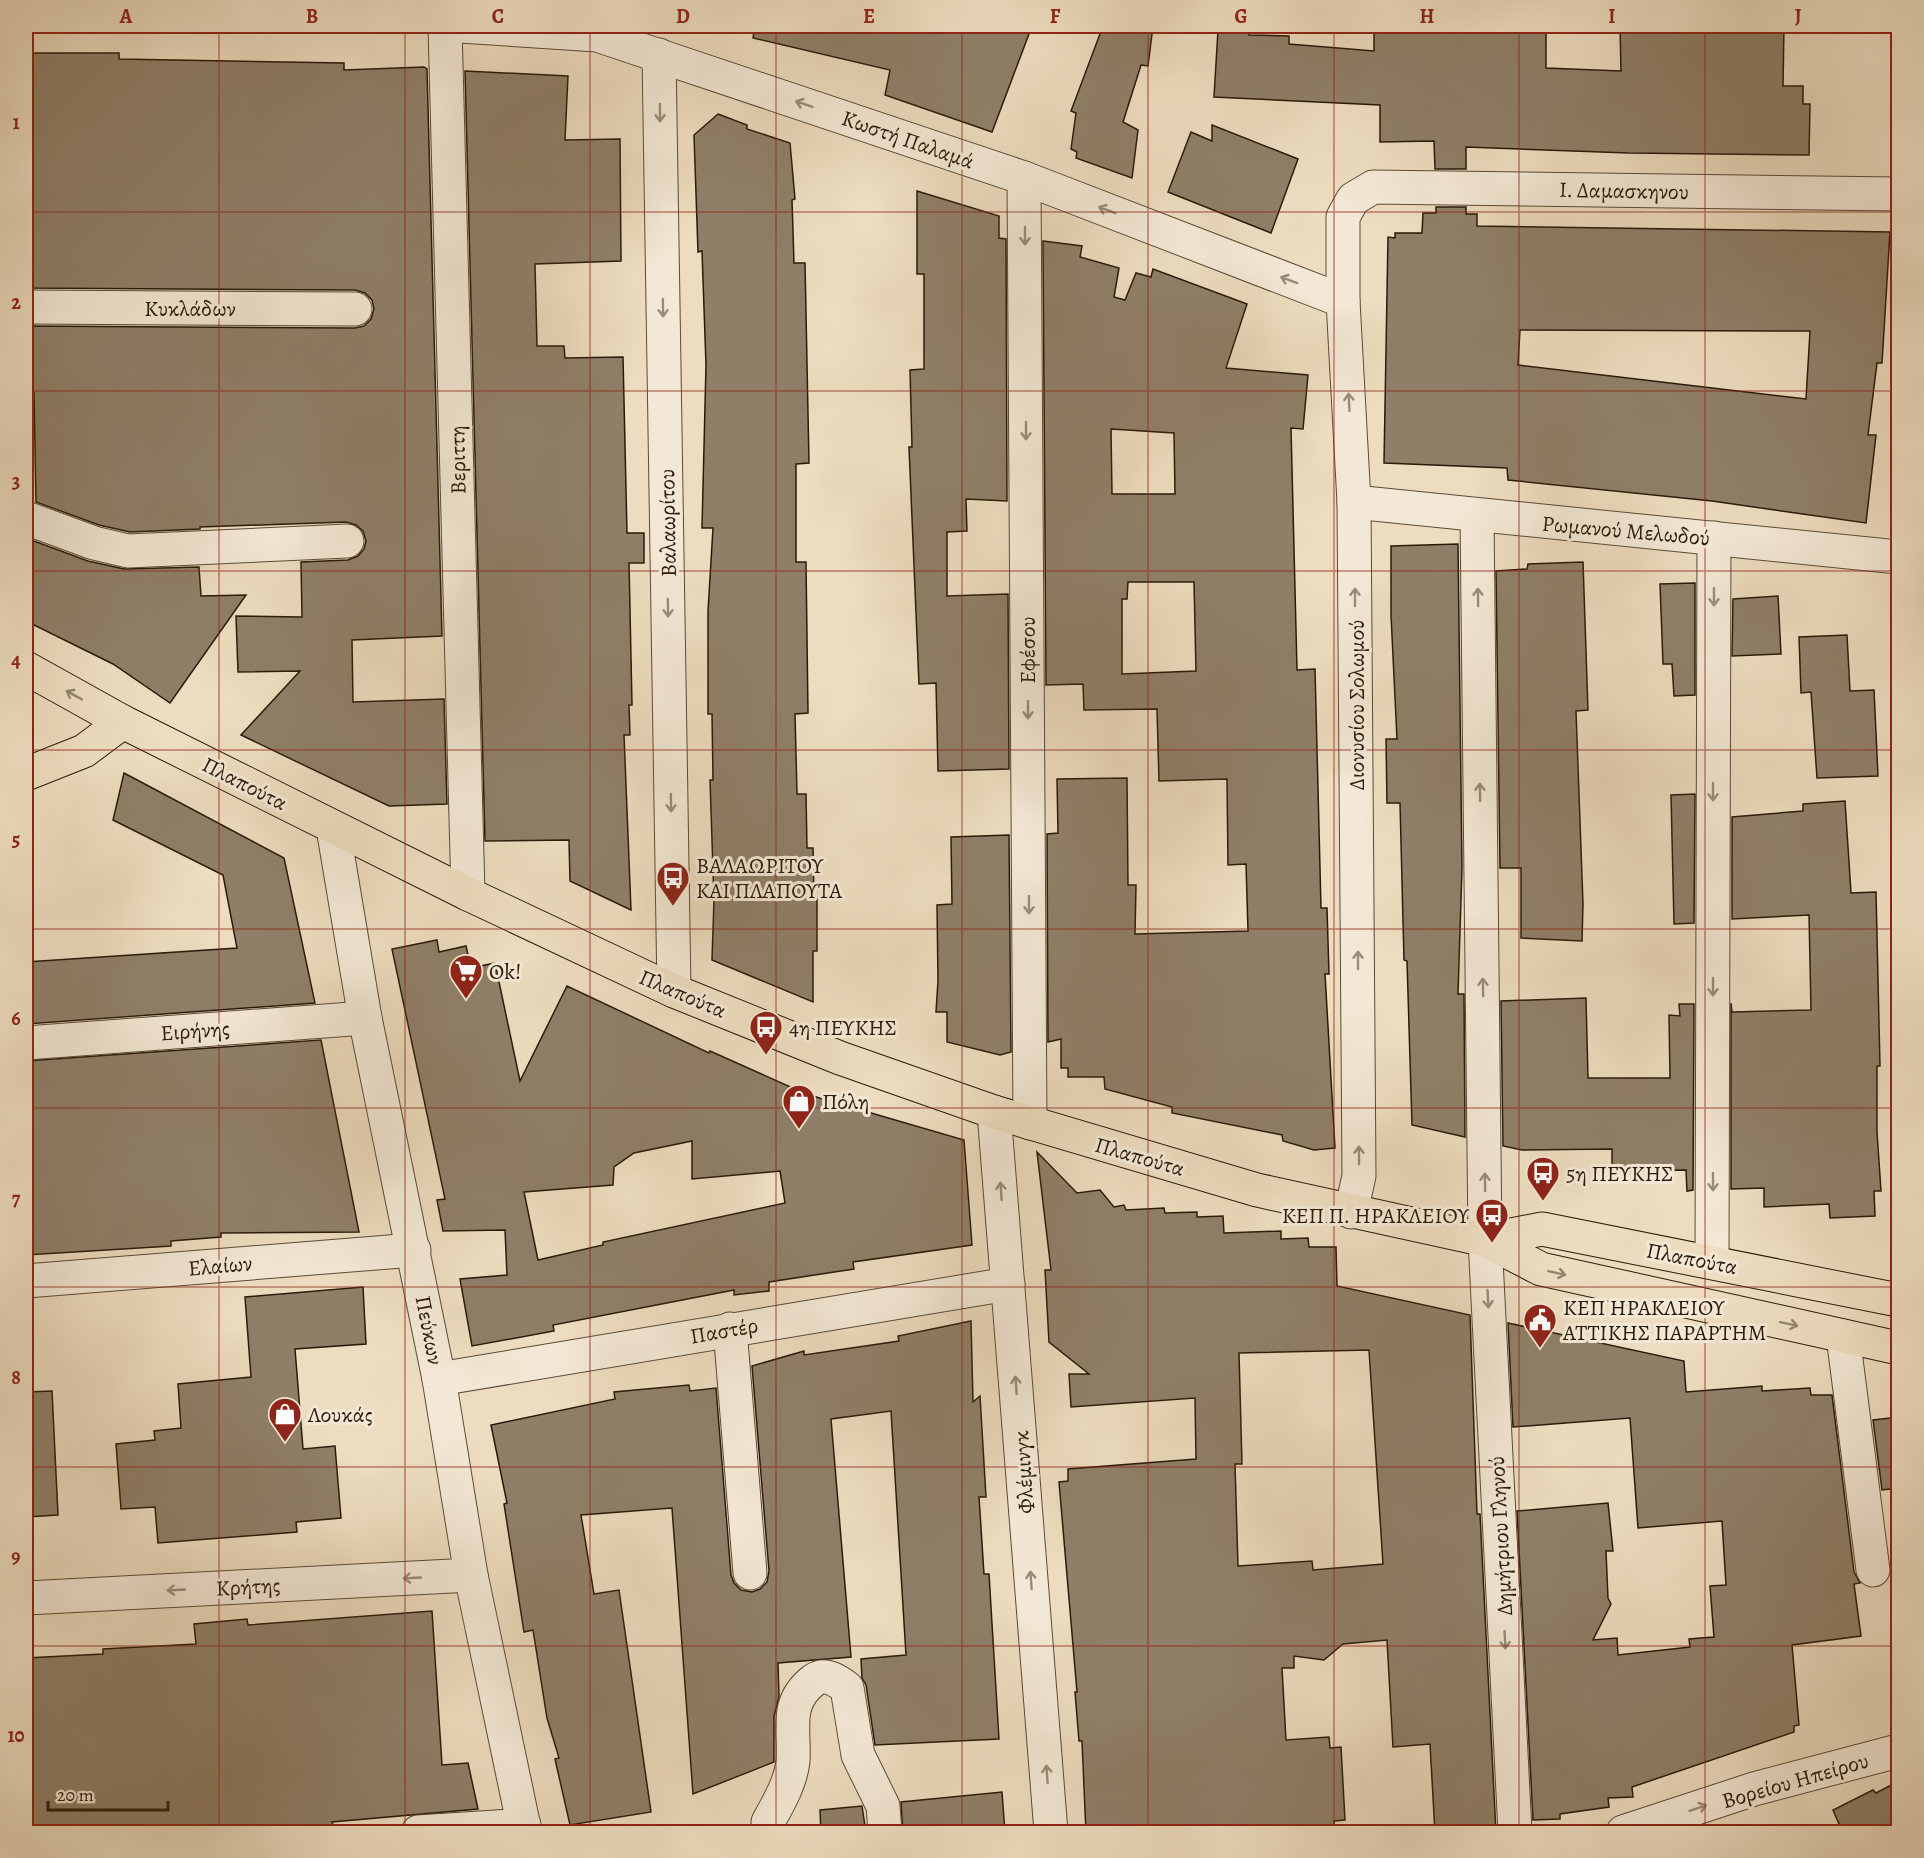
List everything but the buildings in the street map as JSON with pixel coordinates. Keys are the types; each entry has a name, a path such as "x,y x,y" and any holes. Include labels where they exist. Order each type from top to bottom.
{"main road":[{"name":"Πλαπούτα","path":"26,668 123,722 468,894 674,991 840,1058 994,1112 1257,1190 1485,1240 1541,1269 1899,1347"},
{"path":"26,774 84,751 123,722"},
{"name":"Πλαπούτα","path":"1485,1240 1542,1229 1899,1300"}],"street":[{"name":"Βεριττη","path":"445,26 468,894"},
{"name":"Κωστή Παλαμά","path":"460,26 596,30 659,54 1024,178 1343,301"},
{"name":"Βαλαωρίτου","path":"659,54 674,991"},
{"name":"Εφέσου","path":"1024,178 1030,1123"},
{"name":"Ι. Δαμασκηνου","path":"1353,199 1372,187 1899,194"},
{"name":"Διονυσίου Σολωμού","path":"1351,1212 1359,1176 1354,502 1343,301 1343,218 1353,199"},
{"name":"Κυκλάδων","path":"26,307 356,309"},
{"name":"Ρωμανού Μελωδού","path":"1354,502 1899,557"},
{"name":"Δημήτριου Γληνού","path":"1478,516 1485,1240 1515,1833"},
{"path":"26,518 94,543 128,551 347,541"},
{"path":"1712,1262 1714,538"},
{"name":"Πεύκων","path":"333,828 365,1018 439,1380 471,1575 524,1829"},
{"name":"Ειρήνης","path":"26,1043 365,1018"},
{"name":"Φλέμινγκ","path":"994,1112 1051,1833"},
{"name":"Ελαίων","path":"26,1281 414,1250"},
{"name":"Παστέρ","path":"439,1380 730,1329 1008,1284"},
{"path":"730,1329 750,1573"},
{"path":"1843,1336 1873,1570"},
{"name":"Κρήτης","path":"26,1598 471,1575"},
{"path":"770,1833 768,1822 793,1763 793,1712 802,1690 818,1677 835,1678 847,1688 858,1755 883,1806 885,1833"},
{"name":"Βορείου Ηπείρου","path":"1623,1833 1666,1827 1754,1789 1899,1751"},
{"path":"418,1833 524,1829"}],"place":[{"name":"ΒΑΛΑΩΡΙΤΟΥ ΚΑΙ ΠΛΑΠΟΥΤΑ","path":"673,907"},
{"name":"Ok!","path":"466,1000"},
{"name":"4η ΠΕΥΚΗΣ","path":"766,1056"},
{"name":"Πόλη","path":"799,1130"},
{"name":"5η ΠΕΥΚΗΣ","path":"1543,1202"},
{"name":"ΚΕΠ Π. ΗΡΑΚΛΕΙΟΥ","path":"1492,1244"},
{"name":"ΚΕΠ ΗΡΑΚΛΕΙΟΥ ΑΤΤΙΚΗΣ ΠΑΡΑΡΤΗΜ","path":"1540,1349"},
{"name":"Λουκάς","path":"285,1443"}]}
